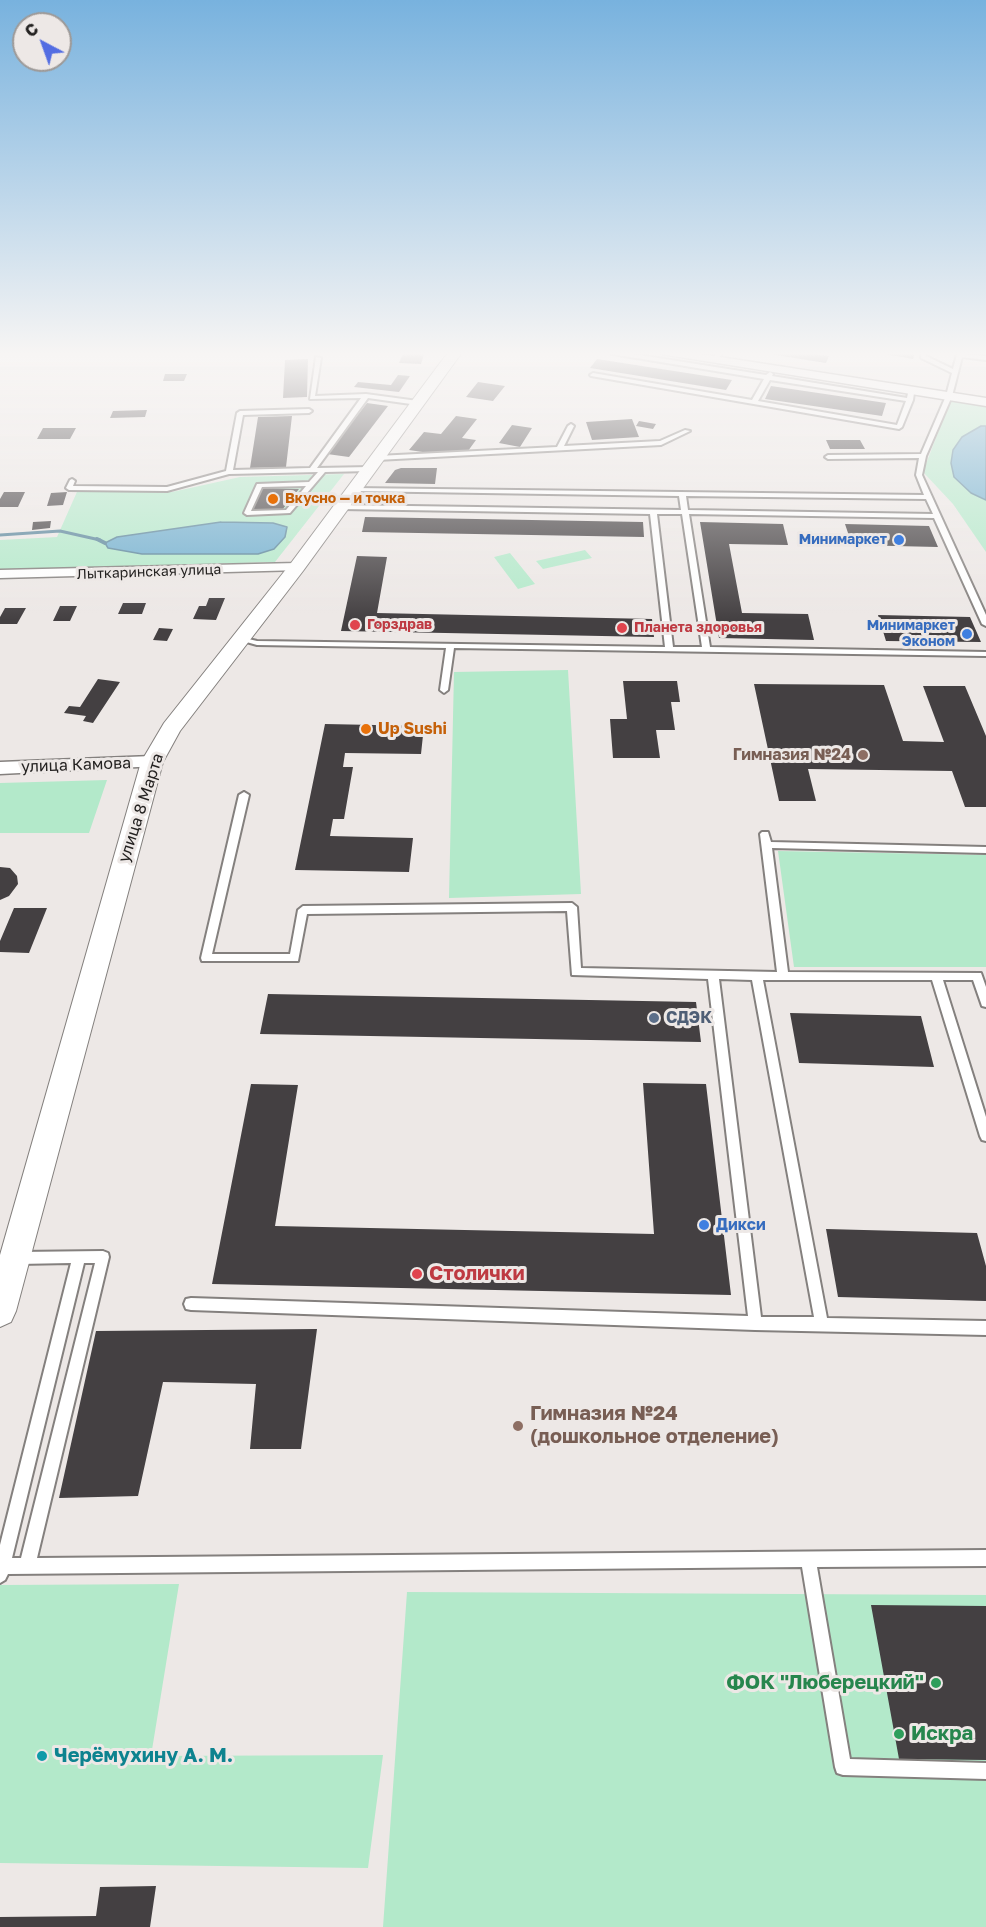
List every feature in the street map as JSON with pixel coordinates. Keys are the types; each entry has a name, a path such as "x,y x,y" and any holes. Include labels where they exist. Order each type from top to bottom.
{"street":[{"name":"улица 8 Марта","path":"0,1311 152,762 171,728 297,567 390,441"},
{"name":"Лыткаринская улица","path":"0,574 297,567"},
{"name":"улица Камова","path":"0,768 152,762"}],"lane":[{"path":"230,472 235,441"},
{"path":"312,470 333,441"},
{"path":"559,449 563,441"},
{"path":"72,481 69,488 167,489 230,472 323,470 665,441"},
{"path":"930,441 923,456 920,475 986,624"},
{"path":"828,457 923,456"},
{"path":"310,484 259,485 247,513 288,513 323,470"},
{"path":"354,490 928,497"},
{"path":"645,493 650,512 669,650"},
{"path":"682,494 706,650"},
{"path":"341,507 937,516"},
{"path":"240,639 257,643 986,654"},
{"path":"444,690 450,646"},
{"path":"244,795 206,958 294,958 303,910 572,907 576,972 757,976 981,976 986,1003"},
{"path":"783,976 766,840 986,850"},
{"path":"713,974 755,1323"},
{"path":"757,976 822,1324"},
{"path":"936,976 986,1136"},
{"path":"14,1258 104,1257 27,1566"},
{"path":"79,1258 1,1569 27,1566 986,1558"},
{"path":"191,1304 755,1323 986,1328"},
{"path":"808,1559 843,1767 986,1771"}],"green space":[{"path":"935,441 986,441 986,552 953,504 923,472"},
{"path":"344,474 275,562 0,570 0,540 57,537 80,485 172,492 240,477"},
{"path":"585,550 592,558 543,569 536,561"},
{"path":"510,553 535,584 518,589 494,557"},
{"path":"568,670 581,894 449,898 454,672"},
{"path":"107,780 89,833 0,833 0,783"},
{"path":"778,851 986,855 986,967 794,967"},
{"path":"179,1584 151,1756 383,1755 368,1868 0,1863 0,1585"},
{"path":"407,1592 986,1595 986,1927 383,1927"}],"water":[{"path":"959,441 986,441 986,500 971,493 954,477 951,463 953,450"},
{"path":"221,522 273,523 287,527 285,537 274,549 258,554 142,554 108,548 105,543 117,537"}],"building":[{"path":"254,441 289,441 286,467 250,468"},
{"path":"337,441 361,441 349,457 327,454"},
{"path":"417,441 475,441 468,451 436,454 409,450"},
{"path":"500,441 524,441 520,447 499,443"},
{"path":"826,441 861,441 865,449 830,449"},
{"path":"437,468 435,484 385,483 395,470"},
{"name":"Вкусно — и точка","path":"261,488 299,489 282,510 251,509"},
{"path":"4,492 25,492 18,507 0,507 0,499"},
{"path":"67,492 63,505 47,506 51,493"},
{"path":"365,517 643,522 644,537 362,532"},
{"path":"51,521 50,528 32,530 33,522"},
{"path":"700,522 783,524 788,545 729,544 742,613 808,614 814,640 719,638"},
{"path":"845,524 929,526 938,547 852,545"},
{"path":"357,556 387,557 377,613 652,619 654,637 341,631"},
{"path":"209,598 225,598 216,620 193,619 199,606 206,606"},
{"path":"123,603 146,603 142,614 118,614"},
{"path":"60,606 77,606 70,621 53,621"},
{"path":"5,608 26,608 17,624 0,624 0,617"},
{"path":"878,615 970,617 981,642 886,641"},
{"path":"159,628 173,629 167,641 153,640"},
{"path":"98,679 120,682 93,723 83,721 86,716 64,713 69,706 80,707"},
{"path":"623,681 677,681 680,702 671,702 675,730 656,730 660,758 613,758 610,719 627,719"},
{"path":"754,684 884,685 903,741 944,742 923,686 965,686 986,736 986,807 965,807 952,771 808,769 816,801 779,801"},
{"path":"325,724 424,726 421,754 345,753 343,767 353,767 344,819 333,819 330,836 413,838 409,872 295,870"},
{"path":"0,867 10,868 17,876 18,884 9,896 0,900"},
{"path":"14,908 47,908 29,953 0,952 0,941"},
{"path":"268,994 696,1002 701,1042 260,1034"},
{"path":"790,1013 921,1016 934,1067 799,1063"},
{"path":"643,1083 706,1084 731,1295 212,1284 251,1084 298,1085 275,1226 654,1234"},
{"path":"826,1229 977,1233 986,1266 986,1301 838,1297"},
{"path":"317,1329 301,1449 250,1449 256,1384 163,1382 138,1496 59,1498 96,1331"},
{"name":"ФОК \"Люберецкий\"","path":"871,1605 986,1606 986,1760 899,1759"},
{"path":"156,1886 150,1927 0,1927 0,1917 96,1916 100,1887"}],"waterway":[{"path":"0,535 60,531 98,540"},
{"path":"98,540 105,543"}],"place":[{"name":"Вкусно — и точка","path":"273,499"},
{"name":"Минимаркет","path":"899,540"},
{"name":"Горздрав","path":"355,625"},
{"name":"Планета здоровья","path":"622,628"},
{"name":"Минимаркет Эконом","path":"967,634"},
{"name":"Up Sushi","path":"366,729"},
{"name":"Гимназия №24","path":"863,755"},
{"name":"СДЭК","path":"654,1018"},
{"name":"Дикси","path":"704,1225"},
{"name":"Столички","path":"417,1274"},
{"name":"Гимназия №24 (дошкольное отделение)","path":"518,1426"},
{"name":"ФОК \"Люберецкий\"","path":"936,1683"},
{"name":"Искра","path":"899,1734"},
{"name":"Черёмухину А. М.","path":"42,1756"}]}
